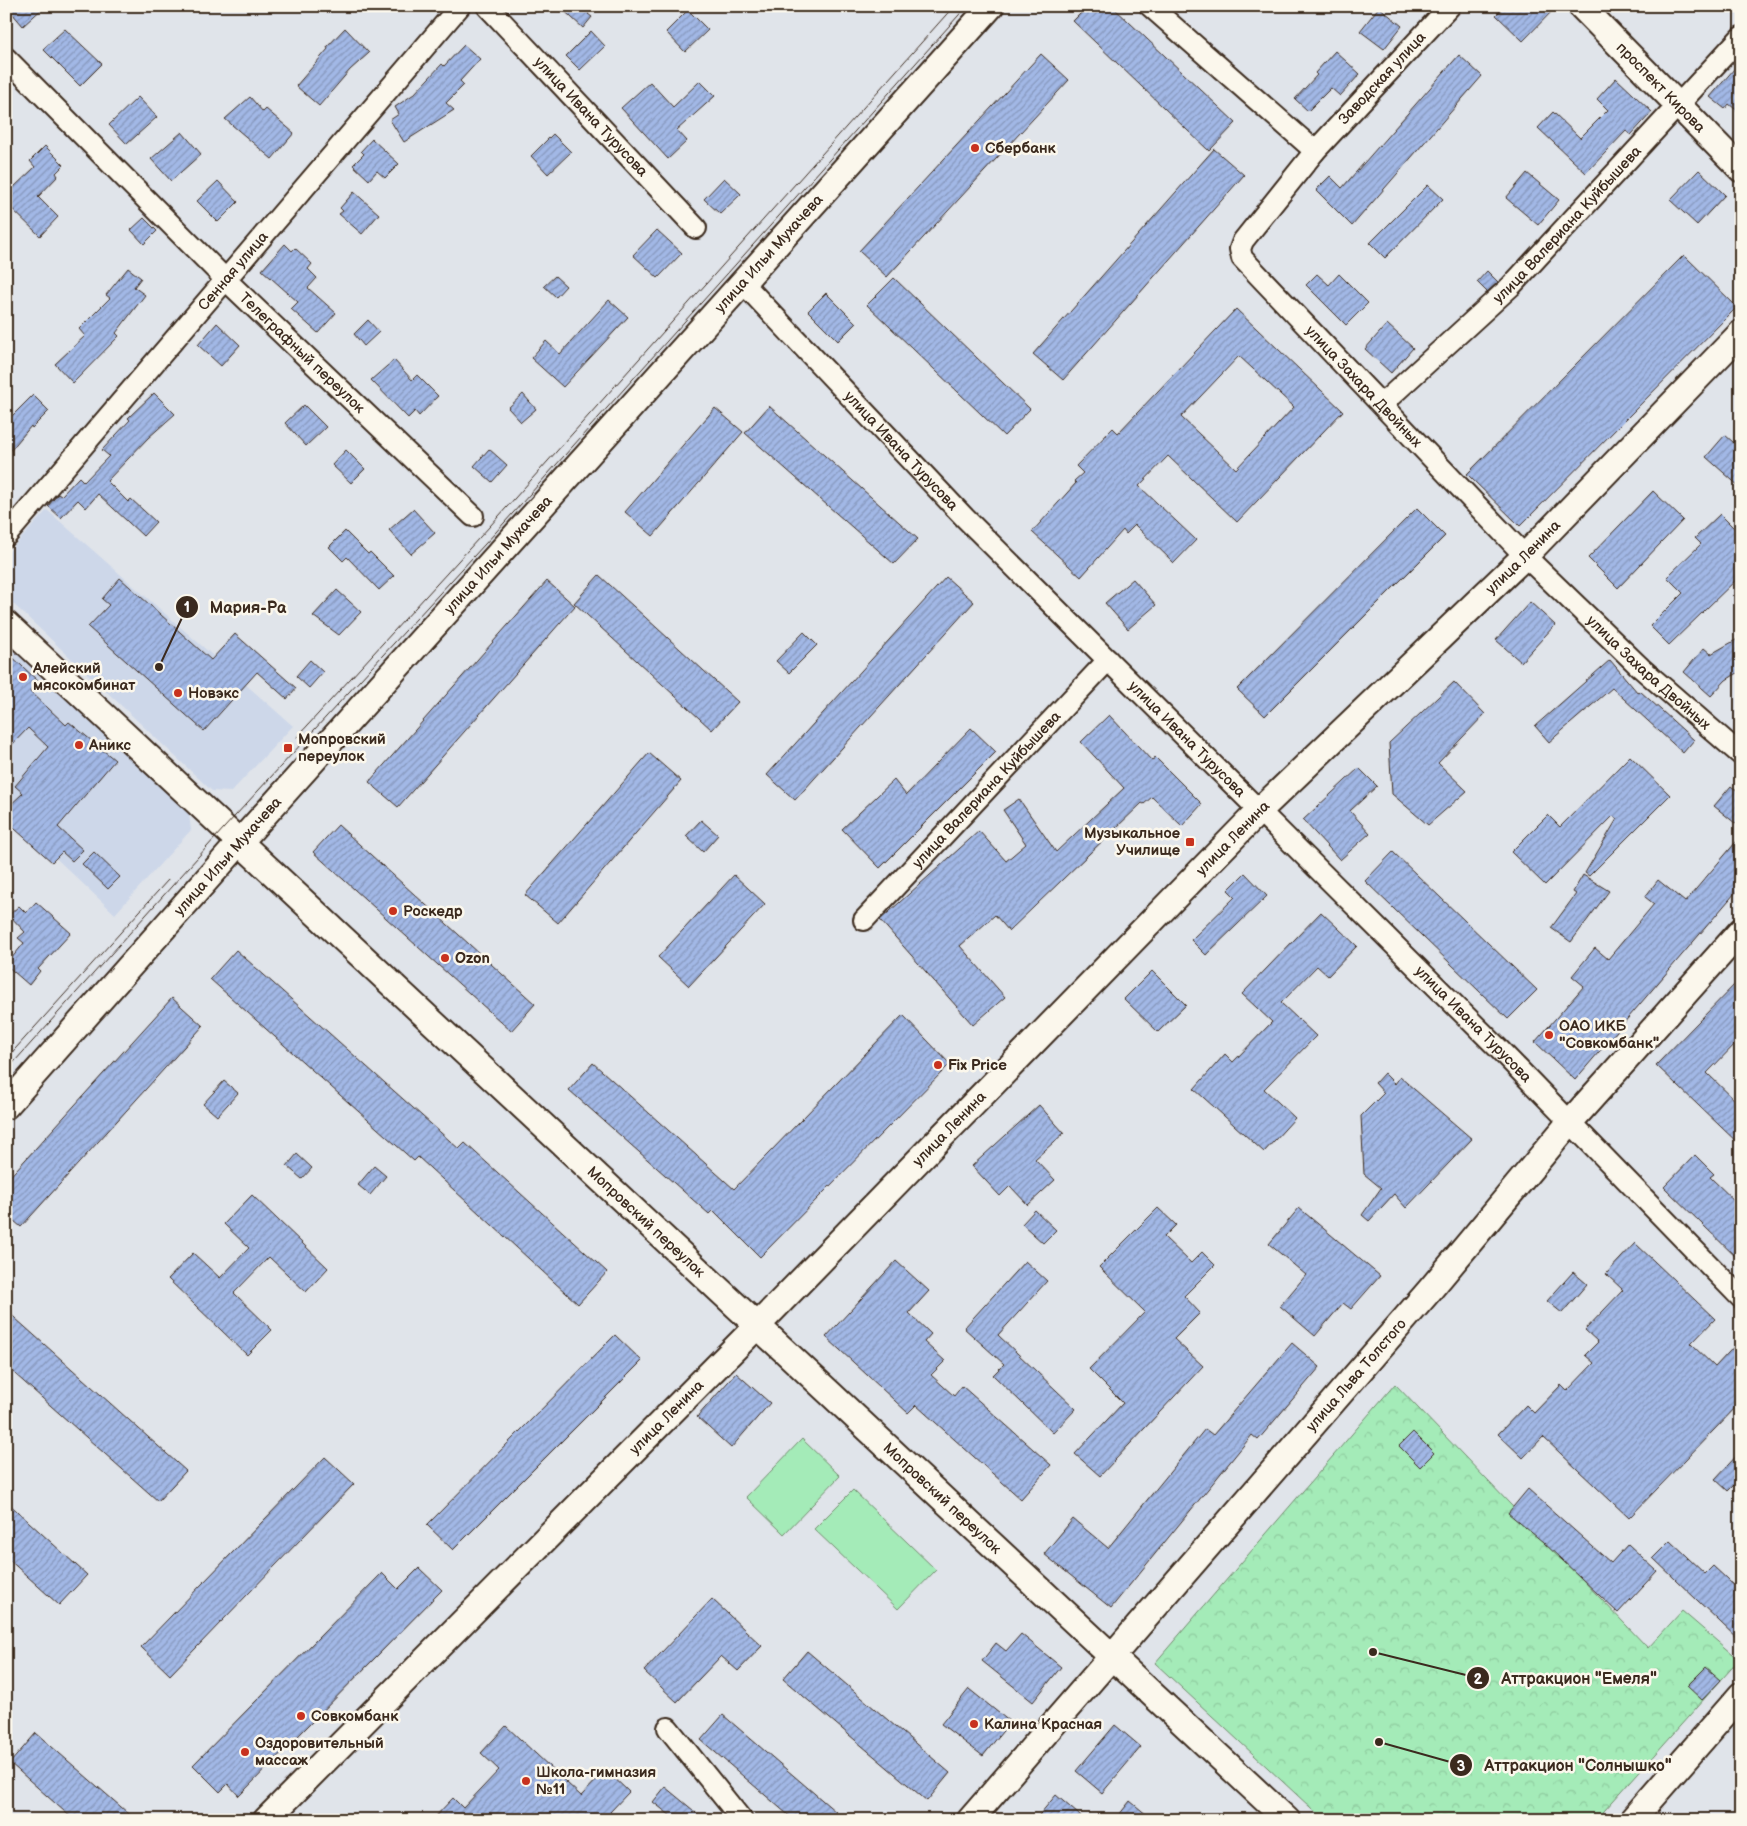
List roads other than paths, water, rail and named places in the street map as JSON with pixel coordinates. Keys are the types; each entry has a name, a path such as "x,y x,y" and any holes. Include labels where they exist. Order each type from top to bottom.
{"street":[{"name":"Сенная улица","path":"6,536 227,281 460,6"},
{"name":"улица Ивана Турусова","path":"487,6 696,228"},
{"name":"улица Ильи Мухачева","path":"6,1106 240,842 991,6"},
{"path":"1150,6 1315,151"},
{"name":"Заводская улица","path":"1315,151 1450,6"},
{"name":"проспект Кирова","path":"1581,6 1676,105 1741,169"},
{"name":"улица Валериана Куйбышева","path":"1382,404 1511,286 1676,105 1741,37"},
{"name":"Телеграфный переулок","path":"6,58 227,281 473,516"},
{"name":"улица Захара Двойных","path":"1315,151 1243,241 1240,249 1242,258 1525,556 1641,668 1741,755"},
{"name":"улица Ивана Турусова","path":"742,282 965,518 1498,1048 1741,1298"},
{"name":"улица Ленина","path":"266,1820 757,1326 1259,811 1525,556 1741,334"},
{"name":"Мопровский переулок","path":"6,624 1287,1820"},
{"name":"улица Валериана Куйбышева","path":"864,920 1108,660"},
{"name":"улица Льва Толстого","path":"970,1820 1429,1291 1570,1122 1741,931"},
{"path":"1632,1820 1741,1695"},
{"path":"668,1728 742,1820"}],"tram line":[{"path":"297,737 490,526 954,6"},
{"path":"6,1071 224,828 496,532 967,6"},
{"path":"6,1059 168,880"}],"place":[{"name":"Сбербанк","path":"975,148"},
{"name":"Мария-Ра","path":"159,667"},
{"name":"Алейский мясокомбинат","path":"23,677"},
{"name":"Новэкс","path":"178,693"},
{"name":"Аникс","path":"79,745"},
{"name":"Мопровский переулок","path":"288,748"},
{"name":"Музыкальное Училище","path":"1190,842"},
{"name":"Роскедр","path":"393,911"},
{"name":"Ozon","path":"445,958"},
{"name":"ОАО ИКБ \"Совкомбанк\"","path":"1549,1035"},
{"name":"Fix Price","path":"938,1065"},
{"name":"Аттракцион \"Емеля\"","path":"1373,1652"},
{"name":"Совкомбанк","path":"301,1716"},
{"name":"Калина Красная","path":"974,1724"},
{"name":"Аттракцион \"Солнышко\"","path":"1379,1742"},
{"name":"Оздоровительный массаж","path":"245,1752"},
{"name":"Школа-гимназия №11","path":"526,1781"}]}
